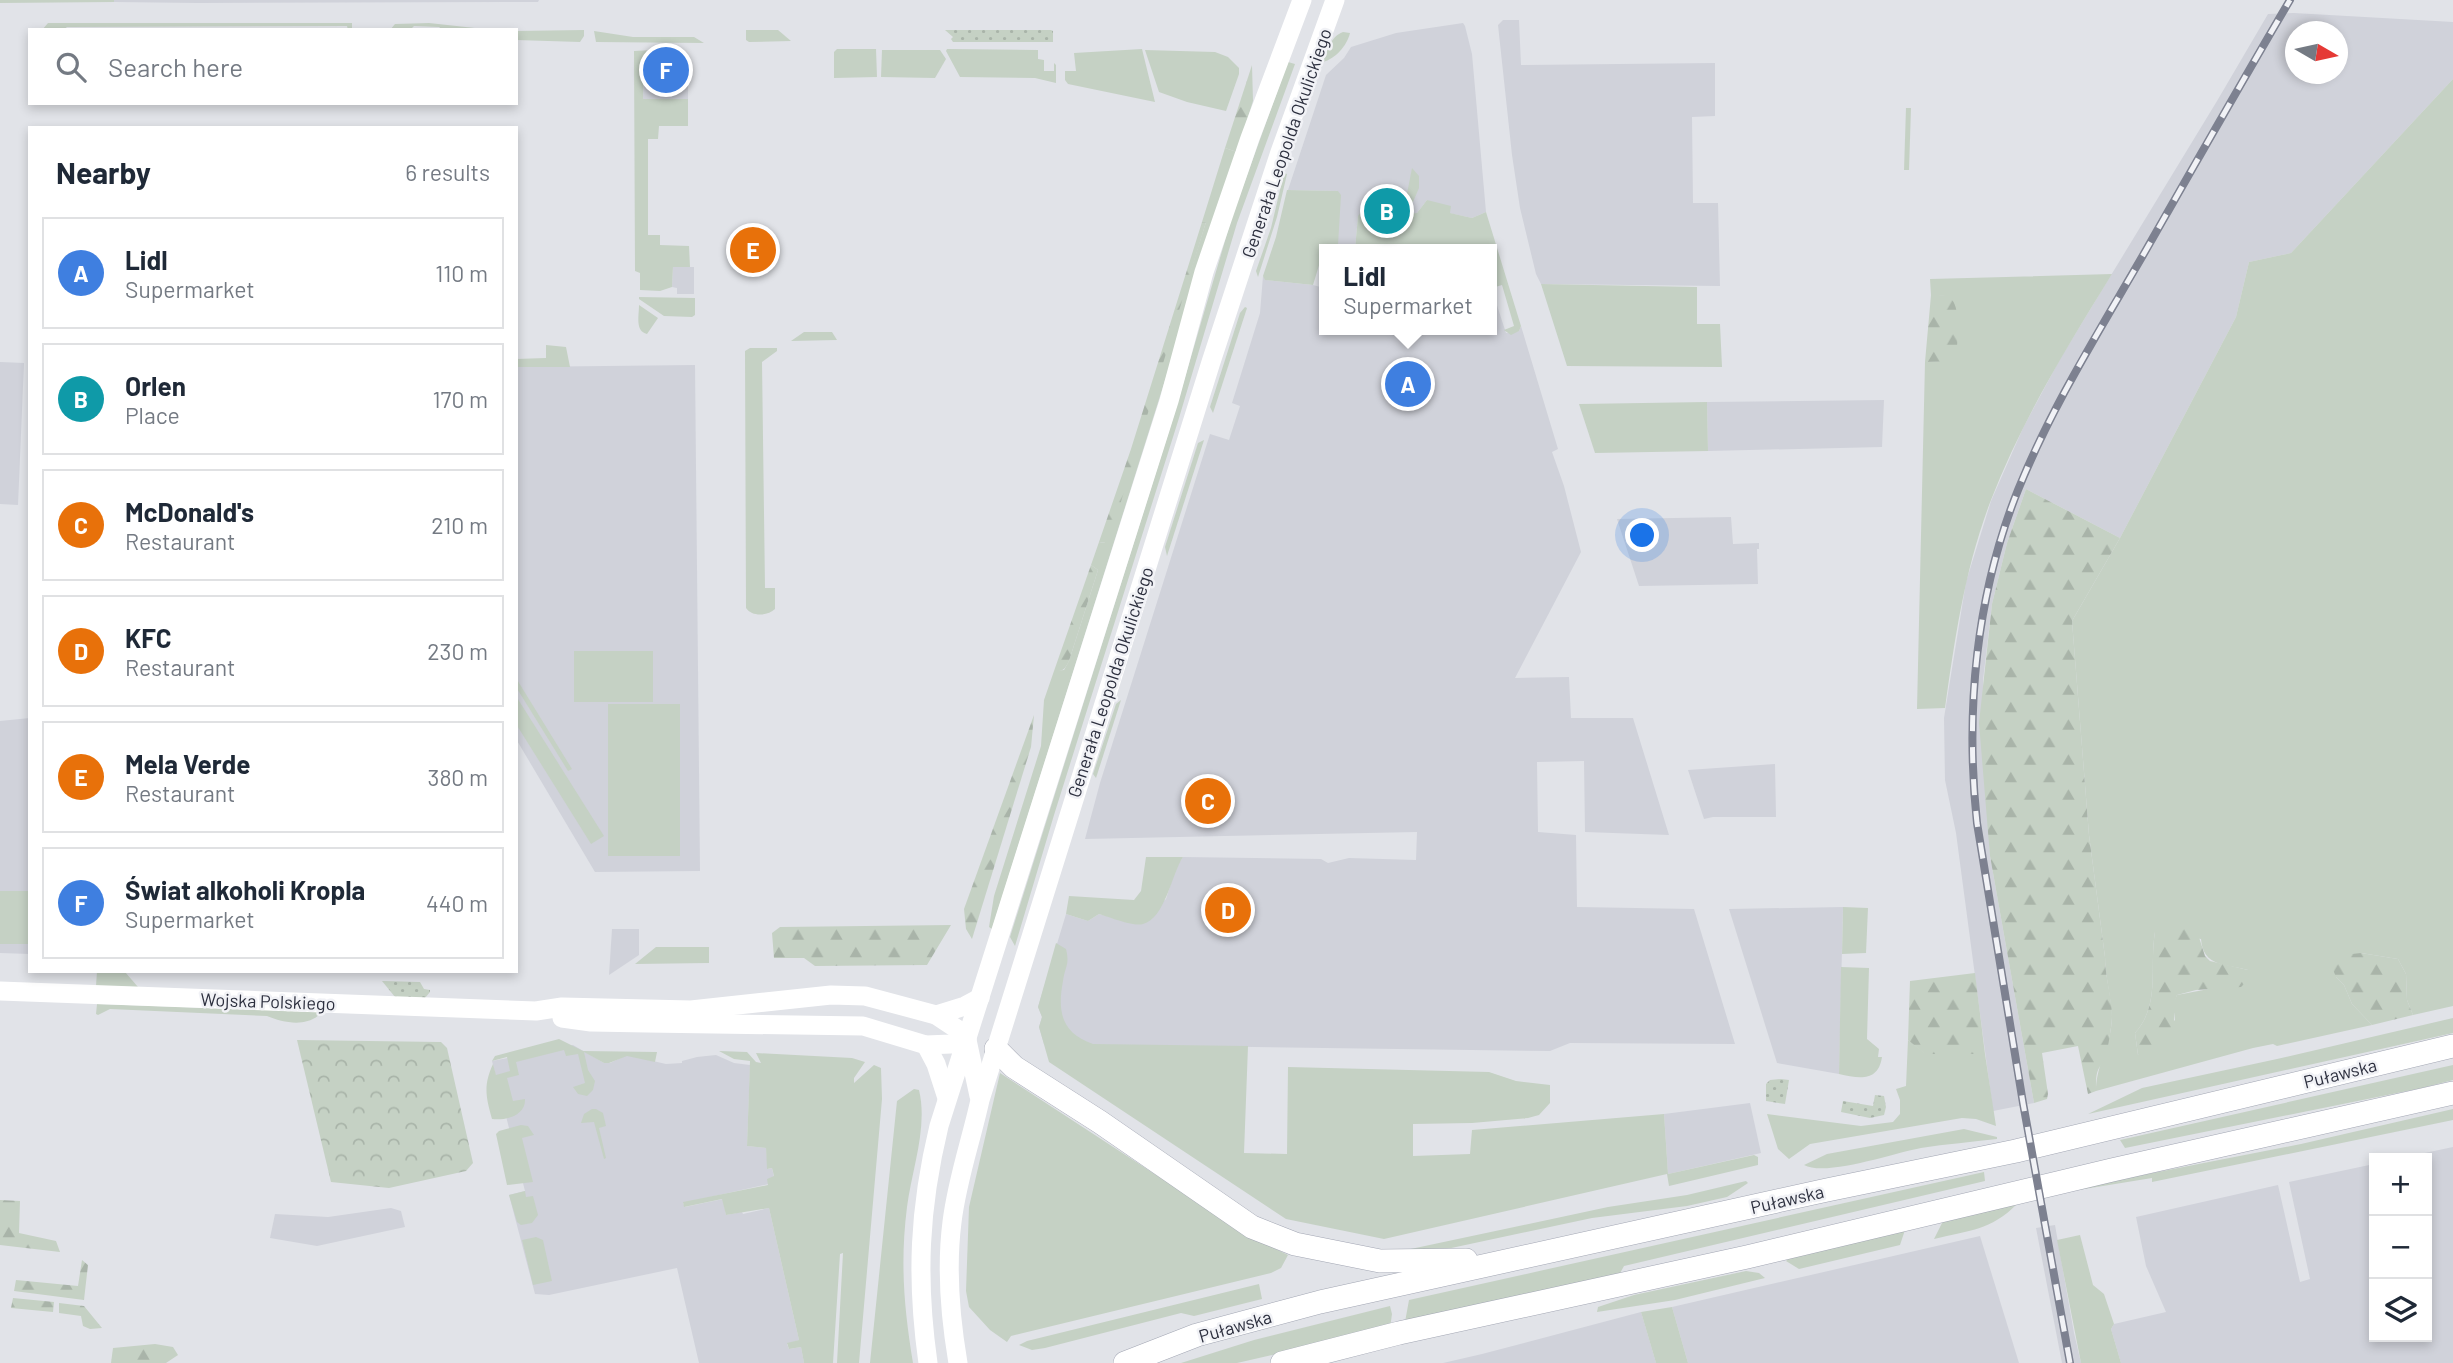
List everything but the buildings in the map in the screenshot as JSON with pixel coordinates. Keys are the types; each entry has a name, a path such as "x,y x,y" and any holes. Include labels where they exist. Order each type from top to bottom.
{"main road":[{"name":"Generała Leopolda Okulickiego","path":"958,1363 949,1304 949,1248 960,1178 981,1100 1211,362 1280,152 1333,7"},
{"name":"Generała Leopolda Okulickiego","path":"928,1363 920,1296 920,1245 929,1168 947,1098 1169,401 1204,272 1241,162 1299,8"},
{"name":"Wojska Polskiego","path":"0,991 536,1011 562,1007 716,1009 831,995 865,996 936,1015 953,1026 967,1040"},
{"path":"936,1015 980,998"},
{"name":"Wojska Polskiego","path":"536,1011 564,1019 591,1022 863,1027 926,1045 967,1040"},
{"path":"967,1040 996,1049 1014,1067 1151,1156 1236,1217 1285,1241 1381,1261 1511,1261"},
{"path":"967,1040 981,1100"},
{"path":"926,1045 936,1064 947,1098"},
{"name":"Puławska","path":"1125,1363 1197,1335 1320,1302 1827,1190 2016,1152 2453,1046"},
{"path":"1282,1363 1399,1333 1747,1257 2112,1170 2453,1093"}],"shaded area":[{"path":"114,0 539,0 198,3"},
{"path":"2294,13 2453,22 2453,79 2291,253 2249,262 2236,317 2120,538 2026,489 2007,543 1992,604 1983,680 1990,856 2034,1103 1993,1111 1956,833 1945,780 1944,718 1966,582 1991,501 2023,428 2060,359 2268,14"},
{"path":"1503,20 1519,20 1521,65 1715,63 1715,116 1692,117 1693,203 1718,203 1720,286 1541,284 1536,274 1520,208 1512,155 1498,25"},
{"path":"1463,23 1465,26 1472,54 1486,212 1472,218 1449,213 1427,200 1417,213 1395,216 1394,221 1358,216 1355,244 1336,244 1338,191 1288,190 1326,75 1344,58 1351,47 1396,33"},
{"path":"655,55 688,55 688,99 643,99 644,60"},
{"path":"673,267 694,267 694,294 677,294 677,288 672,287"},
{"path":"1263,276 1266,280 1319,287 1319,335 1497,335 1497,305 1506,333 1519,331 1521,326 1558,449 1552,452 1581,552 1515,678 1569,677 1571,718 1633,718 1669,835 1585,832 1584,761 1537,762 1538,832 1576,835 1577,907 1694,909 1735,1044 1570,1043 1550,1051 1044,1044 1039,1027 1042,1017 1038,1007 1066,914 1088,921 1099,914 1136,924 1166,899 1176,867 1183,857 1321,859 1328,863 1349,858 1416,860 1417,832 1085,839 1100,783 1210,434 1229,440 1240,406 1232,403 1260,313"},
{"path":"0,362 24,363 18,505 0,504"},
{"path":"695,365 700,871 595,872 518,742 518,367"},
{"path":"1884,400 1882,447 1708,451 1707,402"},
{"path":"1731,517 1733,544 1759,543 1758,584 1639,586 1617,519"},
{"path":"28,718 28,954 0,953 0,721"},
{"path":"1775,764 1776,817 1704,819 1688,770"},
{"path":"1843,907 1839,1074 1777,1063 1729,909"},
{"path":"612,929 639,929 639,955 609,975"},
{"path":"573,1045 604,1063 627,1055 666,1064 716,1055 734,1063 750,1065 747,1146 766,1148 768,1169 772,1168 774,1177 769,1184 683,1203 685,1207 723,1199 726,1215 769,1208 799,1340 787,1344 789,1349 801,1347 804,1363 699,1363 677,1268 549,1295 535,1294 509,1195 525,1191 492,1061"},
{"path":"1750,1103 1761,1153 1668,1174 1664,1114"},
{"path":"2453,1147 2453,1363 2121,1363 2111,1329 2114,1324 2166,1312 2146,1266 2136,1217 2278,1185 2300,1282 2310,1279 2289,1182 2369,1165 2369,1342 2432,1342 2432,1153 2425,1153"},
{"path":"391,1208 401,1211 405,1227 317,1246 270,1238 275,1214 328,1217"},
{"path":"2055,1225 2081,1363 2062,1363 2036,1228"},
{"path":"1980,1236 2019,1363 1688,1363 1672,1307"},
{"path":"1641,1312 1656,1363 1443,1363 1482,1354"}],"green space":[{"path":"0,0 114,0 114,2 0,3"},
{"path":"48,23 352,23 352,28 44,28"},
{"path":"429,23 475,28 392,28 395,24"},
{"path":"584,30 584,36 580,42 518,40 518,31"},
{"path":"746,30 778,30 791,41 749,42 746,40"},
{"path":"945,30 1051,30 1053,42 953,42 953,37"},
{"path":"594,31 633,37 694,37 704,43 596,42"},
{"path":"1343,32 1350,33 1343,47 1332,58 1323,62 1332,41"},
{"path":"837,49 876,49 877,77 834,78 834,52"},
{"path":"947,49 1038,50 1038,59 1044,60 1044,71 1054,71 1054,63 1056,65 1056,83 1035,78 960,77"},
{"path":"1142,49 1155,102 1068,84 1065,80 1065,71 1076,71 1074,53"},
{"path":"653,50 656,60 644,61 643,99 688,99 688,126 659,126 658,139 648,139 648,235 660,235 660,245 689,246 690,267 673,267 672,287 660,291 640,290 640,273 635,271 634,51"},
{"path":"882,50 940,50 946,59 935,78 881,77"},
{"path":"1145,50 1215,52 1228,57 1239,68 1239,74 1226,111 1159,92"},
{"path":"1288,62 1295,64 1237,223 1015,946 1010,937 1174,415 1232,217"},
{"path":"1252,65 1253,101 1237,152 1225,148"},
{"path":"2453,79 2453,1006 2413,1015 2407,1000 2406,974 2398,959 2361,953 2336,977 2344,985 2352,1004 2372,1025 2277,1046 2273,1044 2253,1048 2096,1091 2111,1028 2111,1010 2089,835 2072,621 2120,538 2236,317 2249,262 2291,253","holes":["2155,932 2201,939 2206,955 2211,960 2248,970 2214,988 2177,995 2173,1004 2175,1020 2138,1055 2135,1033 2143,1022 2151,998"]},
{"path":"1906,108 1911,108 1909,170 1904,170"},
{"path":"1225,148 1237,152 992,929 989,927 994,896 1041,746 1044,700 1054,671 1064,670 1069,661 1098,570 1091,565 1099,542 1105,543 1206,222 1202,222"},
{"path":"1412,168 1419,176 1419,188 1413,202 1405,204"},
{"path":"1284,173 1287,174 1277,217 1258,277 1256,271 1271,228"},
{"path":"1287,190 1338,191 1341,195 1338,244 1319,244 1319,265 1313,285 1265,280 1263,276"},
{"path":"1427,200 1451,206 1450,213 1472,218 1486,212 1496,244 1355,244 1358,216 1361,212 1373,210 1373,213 1378,213 1378,219 1394,221 1395,215 1417,213"},
{"path":"1202,222 1206,222 1109,541 1099,542 1131,449"},
{"path":"1497,248 1521,326 1519,331 1511,335 1504,330 1514,326 1502,285 1497,286"},
{"path":"2112,274 2031,413 1991,500 1968,577 1945,708 1917,709 1925,362 1956,360 1945,296 1931,295 1930,279"},
{"path":"1541,284 1697,287 1697,324 1720,324 1722,367 1567,366"},
{"path":"1931,295 1948,297 1955,305 1958,329 1956,361 1925,362"},
{"path":"639,297 695,298 695,315 664,316"},
{"path":"639,305 658,318 647,334 639,326"},
{"path":"1247,308 1213,413 1210,407 1240,313"},
{"path":"804,332 832,332 837,340 791,341"},
{"path":"546,345 566,347 570,367 518,367 518,359 546,358"},
{"path":"750,348 777,348 777,351 762,362 765,588 775,588 775,609 760,614 752,613 746,608 745,351"},
{"path":"1707,402 1708,451 1595,453 1579,404"},
{"path":"1204,440 1167,556 1165,547 1198,443"},
{"path":"2026,489 2120,538 2072,621 2089,835 2112,1010 2110,1034 2105,1061 2099,1067 2097,1075 2096,1091 2088,1094 2078,1046 2042,1053 2048,1094 2047,1099 2034,1103 1990,856 1979,723 1992,604 2007,543"},
{"path":"1091,565 1098,570 1069,661 1060,671 1054,671"},
{"path":"574,651 653,651 653,702 574,702"},
{"path":"518,681 572,769 568,771 518,690"},
{"path":"518,699 604,836 591,844 518,727"},
{"path":"1121,700 1096,778 1093,774 1116,704"},
{"path":"608,704 680,704 680,856 608,856"},
{"path":"1034,715 1031,747 972,939 966,929 964,909"},
{"path":"1146,857 1183,857 1162,905 1151,920 1134,924 1099,914 1088,921 1066,914 1069,896 1134,900 1141,891"},
{"path":"0,891 28,891 28,944 0,944"},
{"path":"1843,907 1868,908 1866,953 1842,954"},
{"path":"951,925 927,965 815,966 804,958 774,958 772,933 780,927"},
{"path":"2196,928 2205,956 2210,961 2248,970 2249,979 2241,987 2196,990 2177,995 2171,1038 2138,1055 2135,1033 2143,1022 2151,998 2155,932"},
{"path":"1056,943 1066,949 1067,959 1061,992 1064,1020 1074,1034 1083,1039 1093,1044 1248,1046 1244,1153 1287,1154 1288,1067 1489,1072 1516,1081 1550,1085 1550,1103 1539,1115 1472,1123 1413,1124 1413,1156 1470,1154 1472,1130 1664,1114 1668,1174 1754,1155 1758,1157 1758,1165 1669,1186 1667,1174 1384,1239 1286,1219 1049,1062 1039,1027 1042,1017 1038,1007"},
{"path":"656,947 709,947 709,963 635,964"},
{"path":"2361,953 2398,959 2406,974 2407,1000 2413,1015 2372,1025 2352,1004 2332,967 2343,955"},
{"path":"1841,967 1869,968 1867,1039 1879,1049 1878,1057 1882,1057 1876,1071 1866,1077 1839,1074"},
{"path":"97,973 126,973 138,987 96,986"},
{"path":"1975,973 1985,1054 1925,1054 1908,1040 1910,981"},
{"path":"382,981 420,982 424,989 430,992 425,998 395,997"},
{"path":"97,1004 322,1012 310,1020 296,1023 267,1016 110,1009 98,1015"},
{"path":"2453,1018 2453,1033 2088,1114 2142,1088"},
{"path":"559,1039 583,1051 657,1052 655,1062 627,1056 604,1063 584,1052 588,1070 595,1081 593,1090 587,1096 578,1094 573,1087 585,1083 578,1054 566,1056 564,1050 516,1062 519,1075 507,1078 513,1101 525,1099 524,1105 514,1116 492,1119 486,1092 493,1064 496,1075 510,1071 507,1057 492,1061 495,1056"},
{"path":"297,1040 441,1042 447,1048 473,1163 466,1171 389,1188 331,1182"},
{"path":"1908,1040 1926,1054 1985,1054 1996,1126 1976,1119 1962,1118 1810,1144 1789,1159 1778,1149 1767,1114 1861,1126 1893,1122 1900,1114 1900,1100 1896,1089 1906,1086"},
{"path":"719,1051 747,1052 756,1062 761,1063 756,1053 852,1058 865,1062 854,1078 854,1083 874,1065 881,1068 882,1099 859,1363 837,1363 843,1253 840,1254 833,1363 804,1363 801,1347 789,1349 787,1343 799,1340 769,1208 726,1215 722,1199 684,1207 683,1202 768,1185 767,1179 774,1176 772,1168 767,1169 766,1148 747,1146 750,1061 734,1059"},
{"path":"2453,1065 2453,1080 2422,1088 2125,1148 2120,1140"},
{"path":"1000,1073 1248,1235 1288,1255 1281,1268 1271,1273 1011,1336 1007,1342 990,1330 969,1307 966,1291 969,1207"},
{"path":"1770,1080 1789,1080 1785,1104 1766,1101 1766,1084"},
{"path":"914,1089 919,1090 922,1119 907,1207 903,1266 913,1363 870,1363 897,1101"},
{"path":"1875,1095 1884,1096 1884,1115 1870,1118 1841,1112 1843,1101 1873,1106"},
{"path":"592,1109 603,1113 606,1126 599,1128 606,1158 604,1159 594,1122 581,1123 584,1114"},
{"path":"2453,1109 2453,1120 2152,1182 2152,1178 2066,1192 2301,1144"},
{"path":"521,1125 528,1126 534,1135 522,1138 533,1182 507,1185 496,1134"},
{"path":"1964,1129 1997,1139 1921,1148 1844,1166 1814,1168 1804,1165 1827,1154"},
{"path":"1984,1172 1985,1181 1624,1266 1619,1275 1405,1322 1409,1300"},
{"path":"1746,1181 1748,1183 1727,1197 1687,1206 1592,1218 1442,1250 1406,1250 1608,1207 1687,1195"},
{"path":"525,1191 526,1197 533,1196 538,1215 532,1223 521,1225 517,1222 509,1195"},
{"path":"0,1200 20,1201 19,1233 56,1241 60,1252 0,1245"},
{"path":"2017,1204 1988,1225 1934,1239 1943,1221"},
{"path":"1905,1230 1900,1245 1799,1269 1786,1261 1791,1256"},
{"path":"2080,1235 2093,1285 2104,1294 2114,1324 2111,1329 2121,1363 2081,1363 2057,1240"},
{"path":"536,1237 543,1240 552,1281 533,1285 522,1240"},
{"path":"82,1260 88,1265 84,1300 14,1291 16,1280 78,1286"},
{"path":"1746,1271 1759,1273 1765,1278 1675,1300 1597,1312 1598,1307 1634,1295"},
{"path":"1259,1284 1262,1299 1194,1316 1181,1313 1045,1348 1032,1350 1019,1345 1027,1341"},
{"path":"13,1298 54,1302 53,1312 11,1308"},
{"path":"59,1303 84,1306 102,1328 90,1329 83,1326 81,1316 59,1313"},
{"path":"1390,1306 1390,1328 1237,1363 1181,1363 1254,1340"},
{"path":"1672,1307 1688,1363 1656,1363 1641,1312"},
{"path":"155,1344 173,1347 178,1355 166,1363 111,1363 113,1348"}],"railway":[{"path":"2070,1363 2023,1103 1977,823 1972,738 1977,654 1983,612 1992,571 2018,490 2060,400 2290,0"}],"place":[{"name":"Świat alkoholi Kropla","path":"666,70"},
{"name":"Orlen","path":"1387,211"},
{"name":"Mela Verde","path":"753,250"},
{"name":"Lidl","path":"1408,384"},
{"name":"McDonald's","path":"1208,801"},
{"name":"KFC","path":"1228,910"}]}
